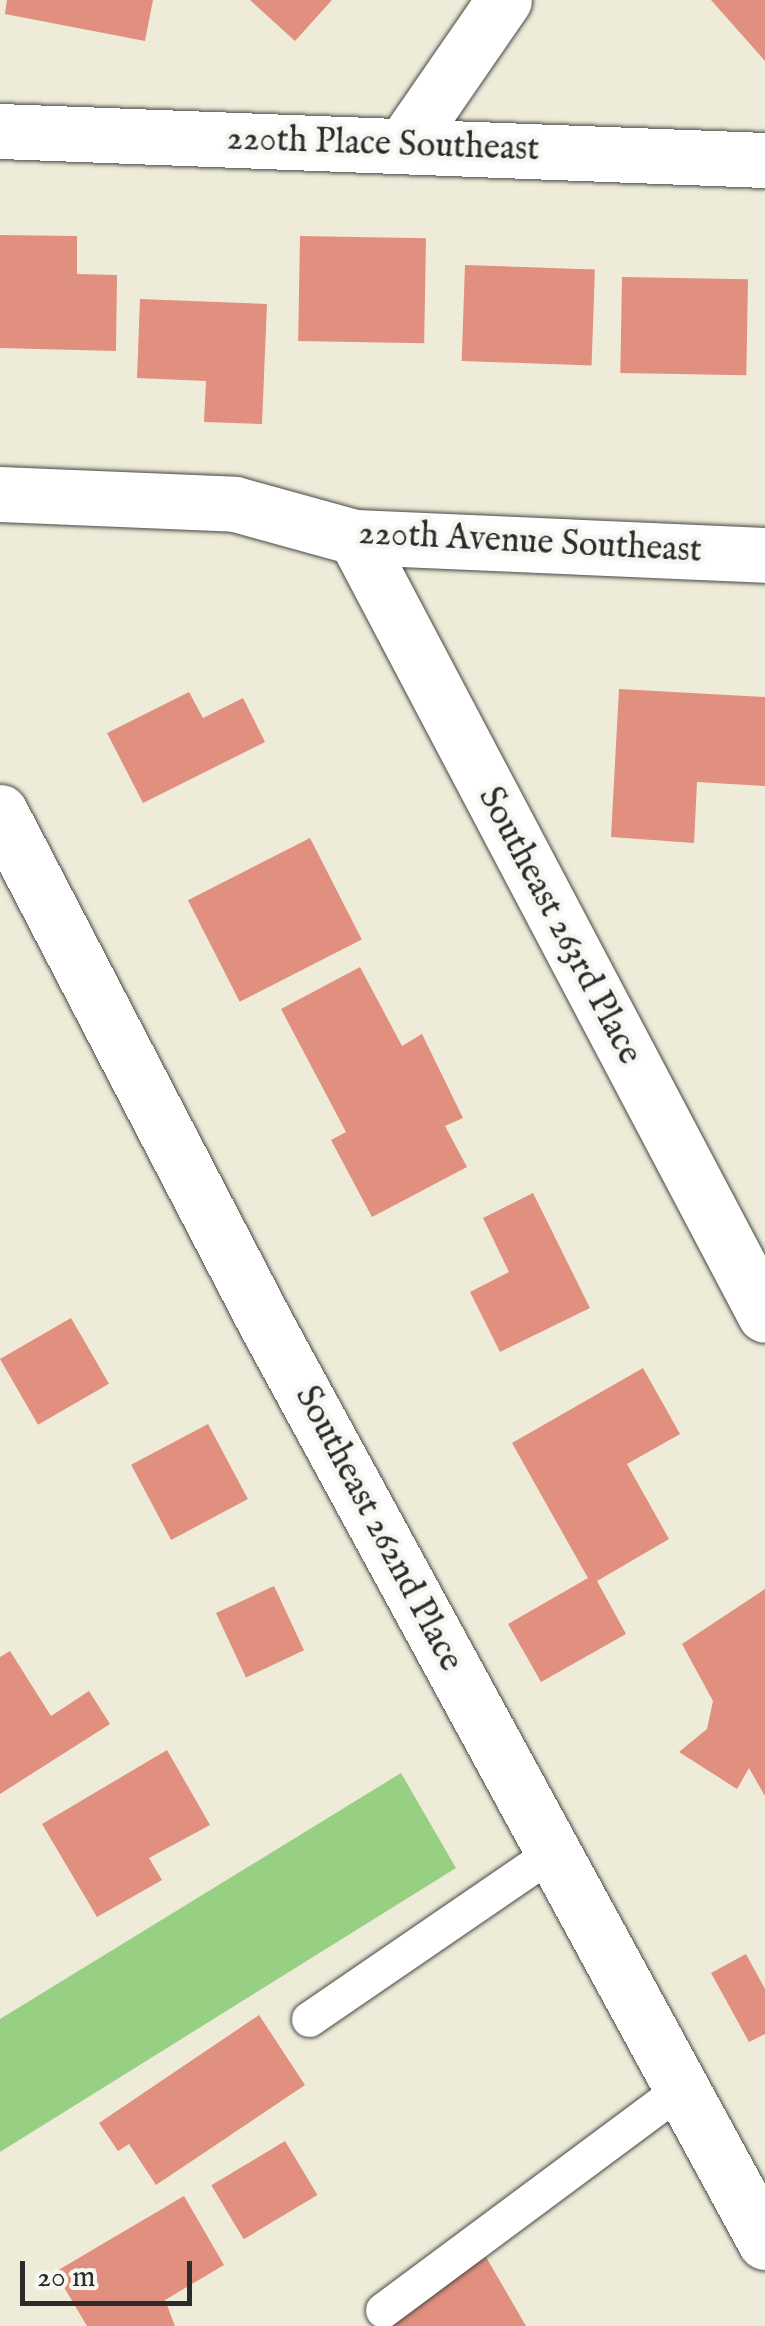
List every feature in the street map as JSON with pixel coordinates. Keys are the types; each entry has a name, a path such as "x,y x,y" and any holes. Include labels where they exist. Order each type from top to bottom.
{"street":[{"path":"404,145 504,0"},
{"name":"220th Place Southeast","path":"0,131 765,160"},
{"name":"220th Avenue Southeast","path":"0,494 235,504 355,537 765,554"},
{"name":"Southeast 263rd Place","path":"355,537 765,1315"},
{"name":"Southeast 262nd Place","path":"0,812 266,1324 765,2242"}],"lane":[{"path":"309,2019 554,1852"},
{"path":"383,2310 682,2089"}],"green space":[{"path":"401,1773 456,1868 0,2152 0,2019"}],"building":[{"path":"7,0 153,0 145,41 5,14"},
{"path":"250,0 332,0 295,41"},
{"path":"711,0 765,0 765,61"},
{"path":"0,235 77,236 77,274 117,275 116,351 0,348"},
{"path":"300,236 426,238 424,343 298,341"},
{"path":"465,265 595,270 592,365 462,361"},
{"path":"622,277 748,279 746,375 620,373"},
{"path":"140,299 267,304 262,424 204,422 206,381 137,378"},
{"path":"619,689 765,697 765,786 697,782 694,843 611,837"},
{"path":"189,692 203,718 243,698 265,742 143,803 107,733"},
{"path":"310,838 362,940 240,1002 188,900"},
{"path":"360,967 402,1046 422,1034 463,1118 445,1126 467,1167 372,1217 331,1140 346,1132 281,1009"},
{"path":"533,1193 590,1308 500,1352 470,1292 509,1272 483,1218"},
{"path":"71,1318 109,1384 38,1425 0,1359"},
{"path":"643,1368 680,1434 627,1464 669,1539 597,1581 626,1634 541,1682 508,1624 588,1578 512,1443"},
{"path":"208,1424 248,1499 171,1540 131,1465"},
{"path":"274,1586 304,1650 246,1677 216,1613"},
{"path":"765,1589 765,1796 749,1768 737,1789 679,1752 707,1729 713,1701 682,1644"},
{"path":"10,1651 51,1716 89,1691 110,1724 0,1794 0,1657"},
{"path":"167,1750 210,1825 149,1858 162,1880 97,1917 42,1824"},
{"path":"746,1954 765,1989 765,2034 749,2042 711,1973"},
{"path":"259,2015 305,2085 156,2185 129,2144 118,2151 99,2123"},
{"path":"285,2141 317,2195 244,2239 211,2185"},
{"path":"184,2196 224,2265 165,2300 175,2326 87,2326 55,2272"},
{"path":"486,2257 526,2326 393,2326 386,2315"}]}
